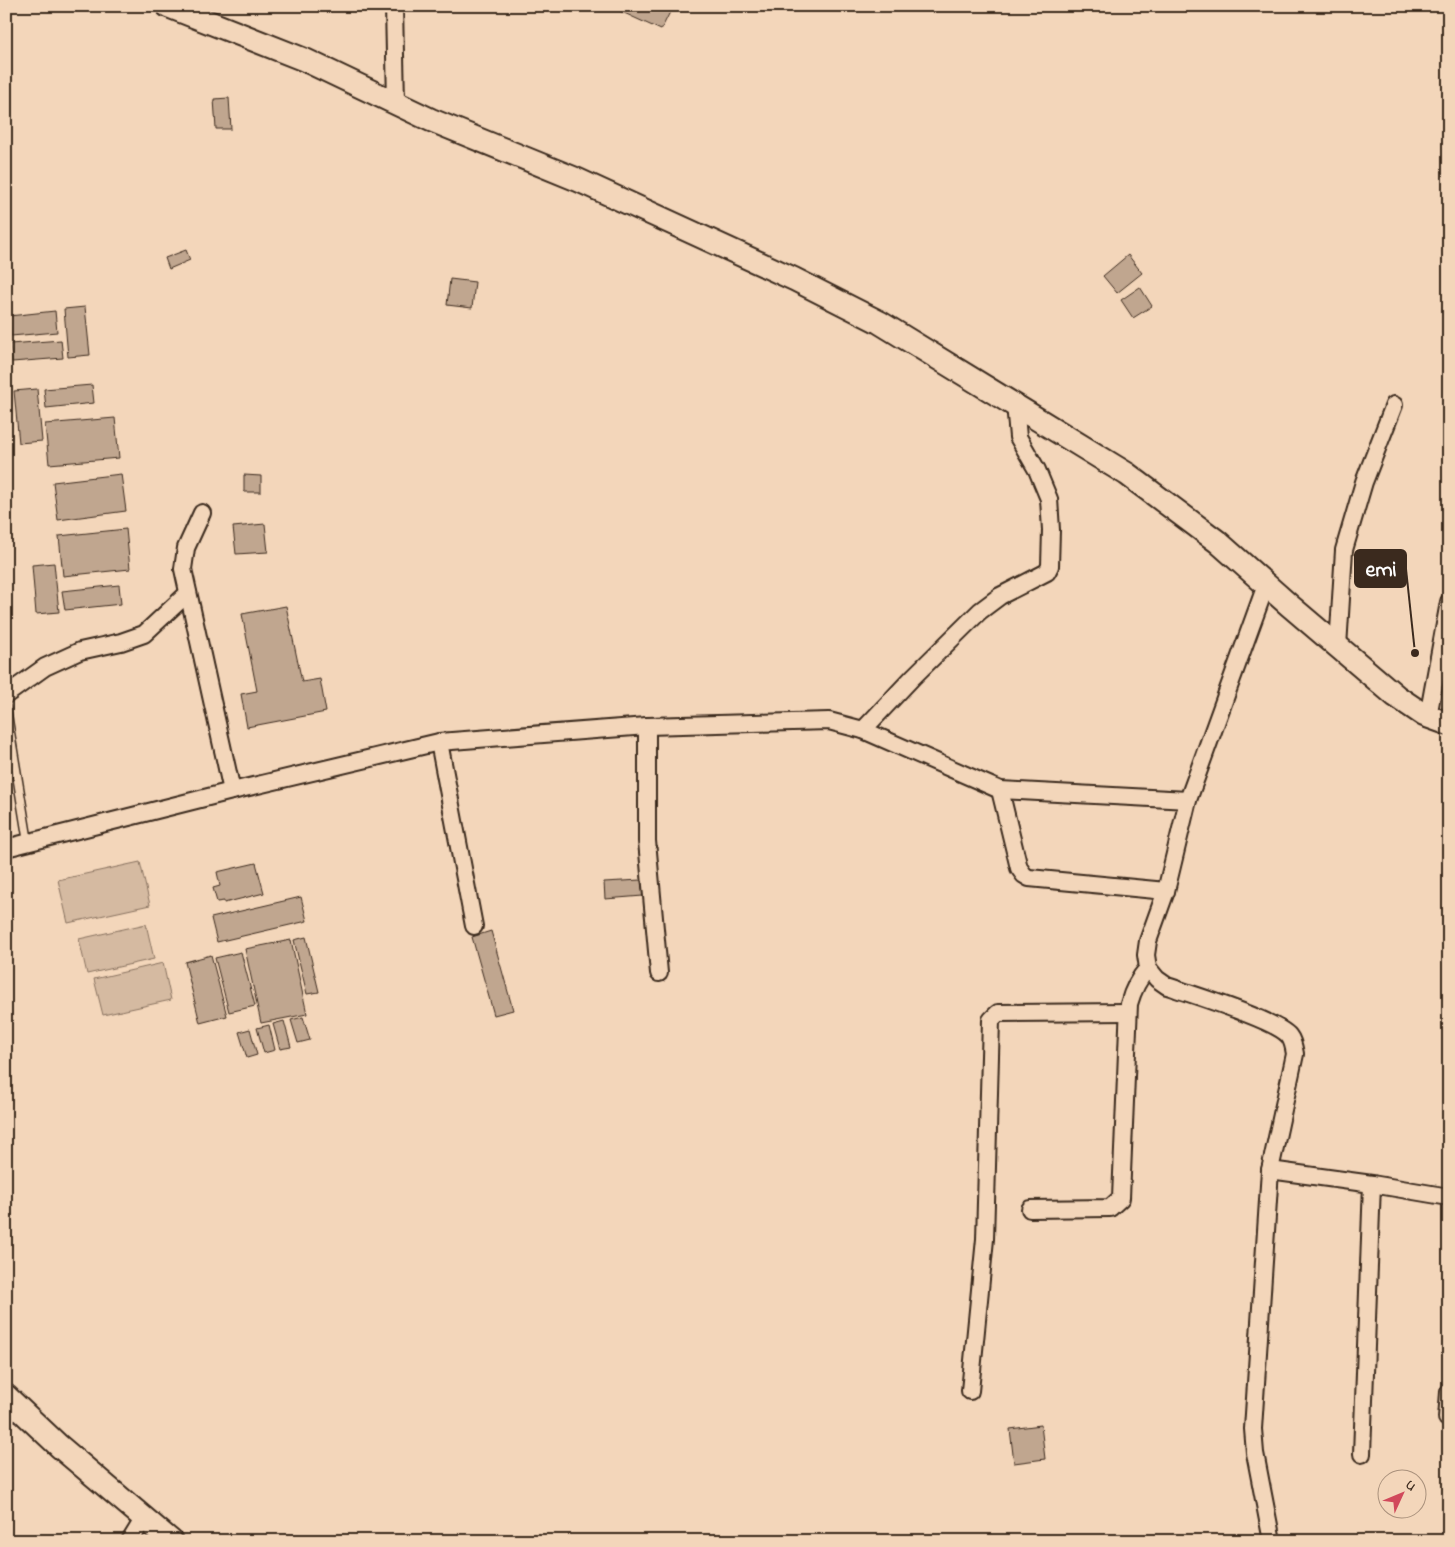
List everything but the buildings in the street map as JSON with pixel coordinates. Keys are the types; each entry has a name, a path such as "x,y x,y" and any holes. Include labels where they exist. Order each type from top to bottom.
{"street":[{"path":"168,6 305,60 431,120 586,184 794,279 879,322 1127,474 1218,542 1396,696 1438,721 1449,602"},
{"path":"394,6 396,103"},
{"path":"863,730 913,677 980,611 1000,596 1047,572 1050,566 1051,530 1048,499 1037,470 1018,437 1015,404"},
{"path":"1338,647 1344,550 1364,482 1394,405"},
{"path":"202,513 186,548 183,570 232,791"},
{"path":"1266,585 1188,800 1166,891 1148,941 1146,956 1148,968 1157,979 1167,986 1273,1024 1290,1037 1294,1046 1295,1054 1270,1170 1253,1429 1255,1453 1272,1541"},
{"path":"6,696 45,668 80,651 121,642 144,634 188,592"},
{"path":"6,848 232,791 438,742 647,726 829,721 863,730 1000,790 1188,800"},
{"path":"647,726 647,841 659,974"},
{"path":"438,742 474,926"},
{"path":"1000,790 1019,868 1029,878 1166,891"},
{"path":"1030,1209 1110,1208 1121,1198 1128,1012 1133,989 1138,979 1148,968"},
{"path":"970,1391 985,1239 991,1020 998,1014 1128,1012"},
{"path":"1270,1170 1449,1197"},
{"path":"1362,1454 1372,1184"},
{"path":"1447,1418 1449,1392"},
{"path":"6,1396 59,1446 171,1541"},
{"path":"130,1541 144,1518"}],"lane":[{"path":"6,708 28,842"}],"shaded area":[{"path":"140,862 150,905 68,923 58,880"},
{"path":"146,924 154,959 87,974 79,939"},
{"path":"163,963 171,1000 103,1015 94,979"}],"place":[{"name":"emi","path":"1415,653"}]}
